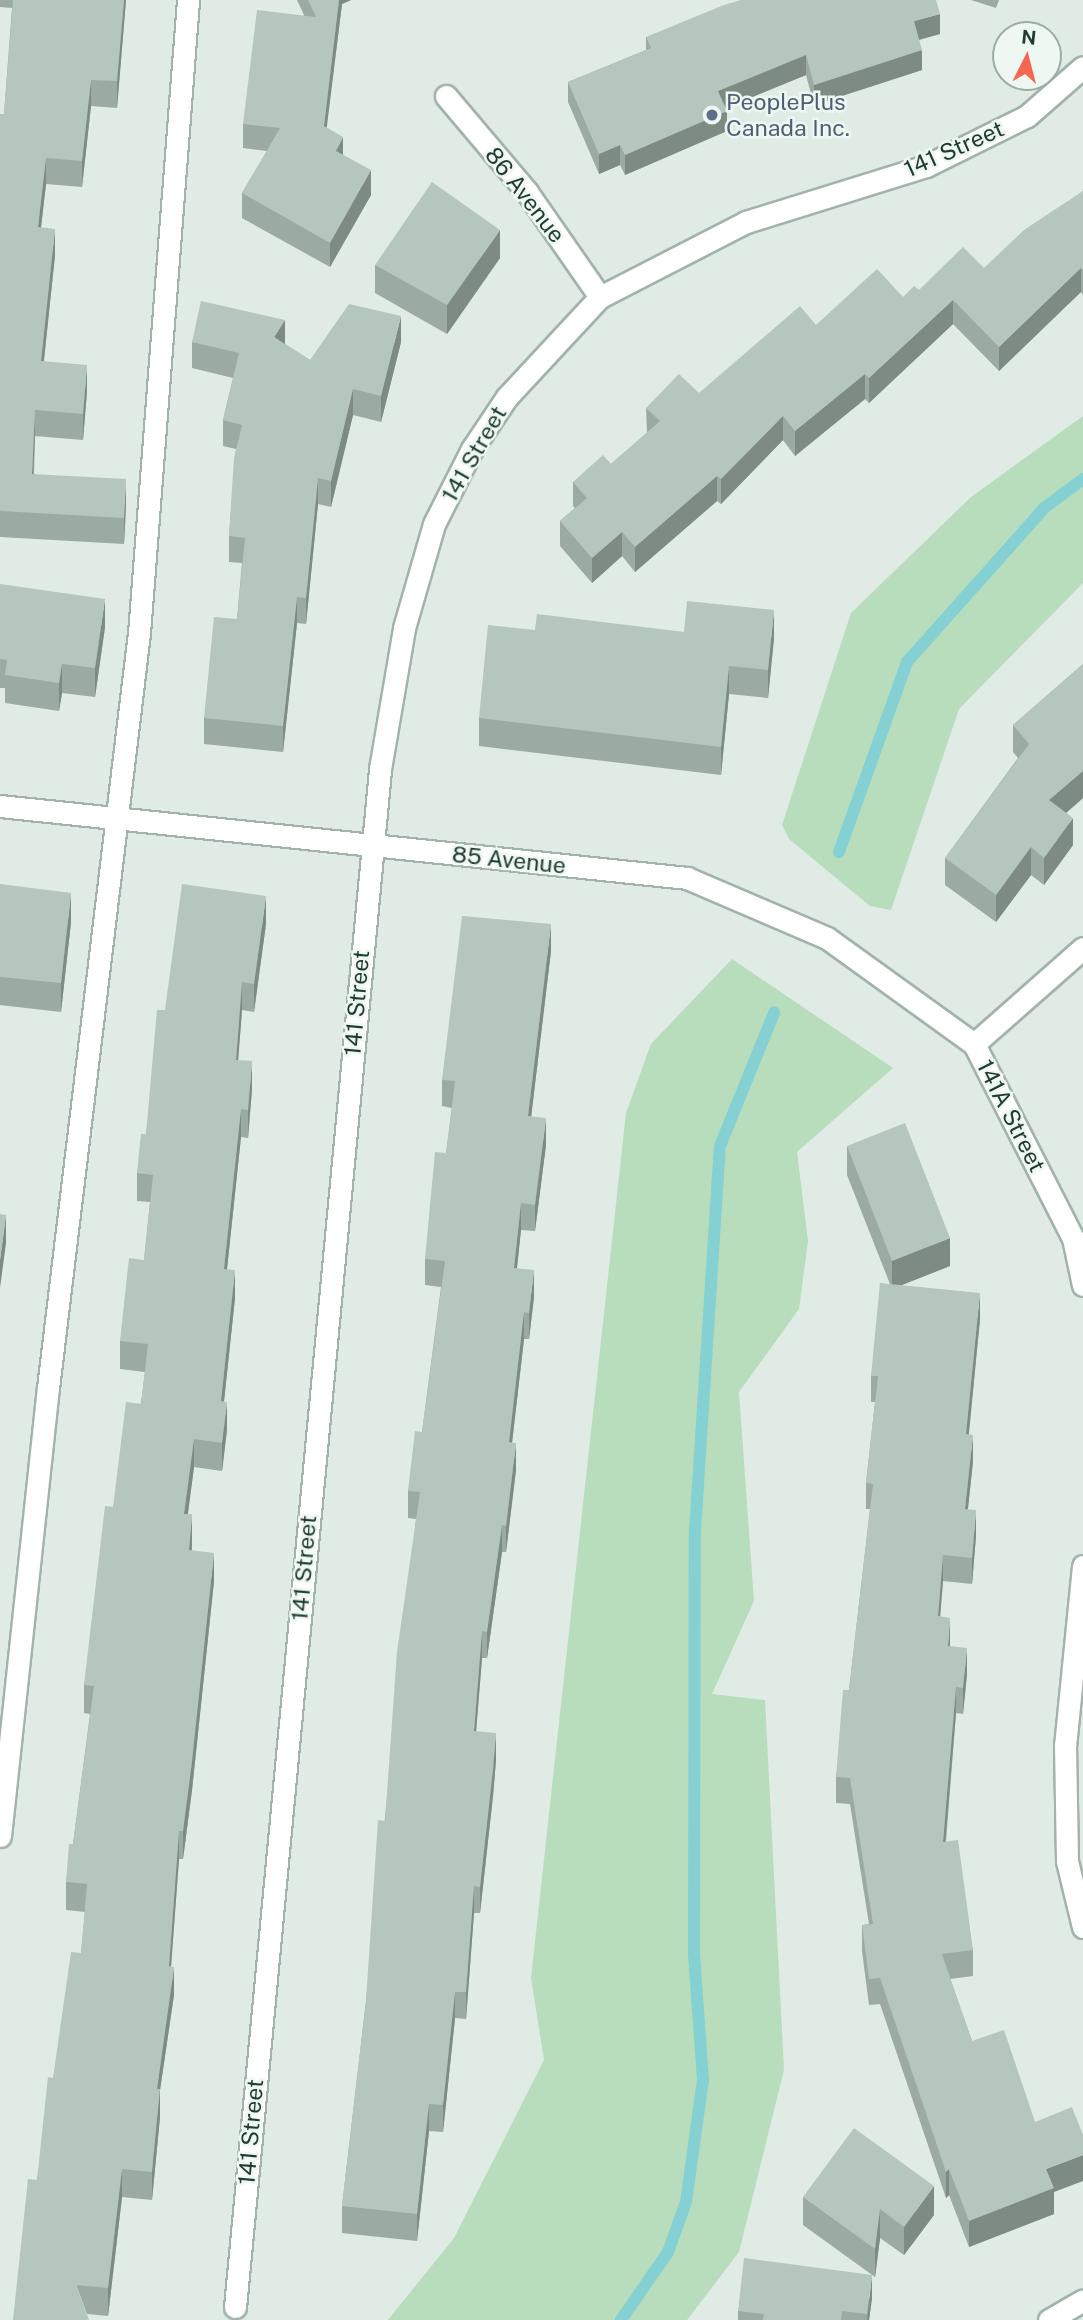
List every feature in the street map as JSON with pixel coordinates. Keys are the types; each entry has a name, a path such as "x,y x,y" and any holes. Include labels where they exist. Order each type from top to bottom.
{"street":[{"path":"0,1836 50,1374 119,818 139,633 188,0"},
{"name":"141 Street","path":"234,2307 372,846 404,628 434,524 472,449 507,397 600,297 746,222 926,166 1027,116 1083,67"},
{"name":"86 Avenue","path":"446,96 527,192 600,297"},
{"name":"85 Avenue","path":"0,806 687,878 827,938 974,1044"},
{"name":"141A Street","path":"1083,948 974,1044 1073,1237 1083,1285"},
{"path":"1083,1566 1067,1861 1083,1927"},
{"path":"1049,2320 1083,2300"}],"green space":[{"path":"1083,416 1083,583 959,709 891,910 870,906 789,839 782,825 851,613 971,497"},
{"path":"732,959 893,1068 797,1152 808,1241 799,1309 739,1392 754,1601 712,1694 765,1700 784,2070 739,2252 687,2320 388,2320 454,2238 544,2060 531,1978 626,1113 651,1044"}],"building":[{"path":"13,0 124,0 117,81 91,80 82,161 46,158 38,227 55,229 41,361 87,365 83,414 35,410 32,474 126,479 124,518 0,511 0,114 4,114"},
{"path":"308,0 339,0 324,126 343,137 336,151 371,170 330,243 242,193 280,128 243,124 257,10 316,17"},
{"path":"741,0 936,0 940,14 914,21 922,50 814,85 806,55 718,91 727,111 625,155 620,145 599,154 568,82 651,48 646,37"},
{"path":"432,182 500,230 447,305 375,265"},
{"path":"1083,191 1083,270 1081,268 999,347 953,300 869,378 865,374 795,431 783,416 721,479 717,476 635,547 622,532 592,558 560,521 587,498 573,482 603,455 611,464 660,421 646,408 679,374 699,393 800,306 816,325 877,269 903,297 914,286 919,290 963,247 984,268 1024,230"},
{"path":"201,301 285,320 274,337 310,360 349,304 401,316 381,396 353,389 331,481 318,478 306,598 297,597 283,726 204,718 214,617 237,619 245,538 229,536 234,458 242,425 223,420 239,353 192,342"},
{"path":"0,584 105,599 95,668 62,664 59,683 5,675 7,660 0,659"},
{"path":"687,601 774,610 768,670 729,666 721,747 479,718 488,625 535,630 537,614 684,632"},
{"path":"1083,664 1083,771 1049,800 1073,818 1044,858 1031,847 996,895 945,858 1029,744 1013,725"},
{"path":"0,884 71,893 61,983 0,977"},
{"path":"182,884 266,896 254,984 242,982 236,1060 252,1061 248,1110 241,1109 224,1269 235,1270 221,1401 227,1402 222,1443 194,1439 184,1514 192,1514 189,1550 214,1553 192,1762 183,1831 179,1831 169,1966 174,1967 157,2089 160,2089 152,2172 122,2169 108,2288 76,2285 89,2320 13,2320 28,2179 37,2180 48,2077 53,2078 71,1952 81,1953 87,1884 66,1882 69,1844 73,1844 94,1686 84,1685 105,1506 113,1507 126,1402 141,1404 148,1344 120,1341 129,1258 144,1260 153,1175 137,1173 141,1134 146,1134 157,1010 165,1010"},
{"path":"462,916 551,924 528,1116 546,1118 535,1205 521,1203 514,1268 534,1270 529,1313 524,1312 509,1442 516,1443 506,1526 502,1525 487,1632 482,1631 474,1731 496,1733 480,1887 474,1886 466,1992 455,1992 443,2105 429,2104 417,2214 342,2206 366,2001 378,1820 385,1821 397,1652 420,1492 408,1491 415,1431 422,1432 445,1261 425,1259 435,1152 446,1153 455,1081 442,1080"},
{"path":"905,1123 950,1238 892,1261 847,1146"},
{"path":"0,1214 6,1215 0,1260"},
{"path":"880,1283 980,1293 966,1434 973,1435 965,1509 976,1510 972,1558 943,1555 938,1616 950,1618 948,1646 967,1648 963,1688 956,1687 943,1842 958,1840 973,1950 942,1954 972,2041 1004,2030 1035,2122 1072,2107 1083,2135 1083,2155 1046,2169 1054,2188 969,2221 949,2169 946,2172 880,1978 869,1979 862,1925 873,1924 850,1778 836,1777 843,1690 849,1690 873,1484 866,1483 878,1376 871,1376"},
{"path":"854,2128 934,2186 904,2227 880,2209 875,2249 803,2197"},
{"path":"744,2258 872,2275 867,2314 842,2311 841,2320 763,2320 764,2314 738,2311"}],"waterway":[{"path":"839,852 907,662 1044,508 1083,479"},
{"path":"621,2320 668,2252 686,2202 703,2080 694,1954 695,1531 720,1146 774,1013"}],"place":[{"name":"PeoplePlus Canada Inc.","path":"712,115"}]}
